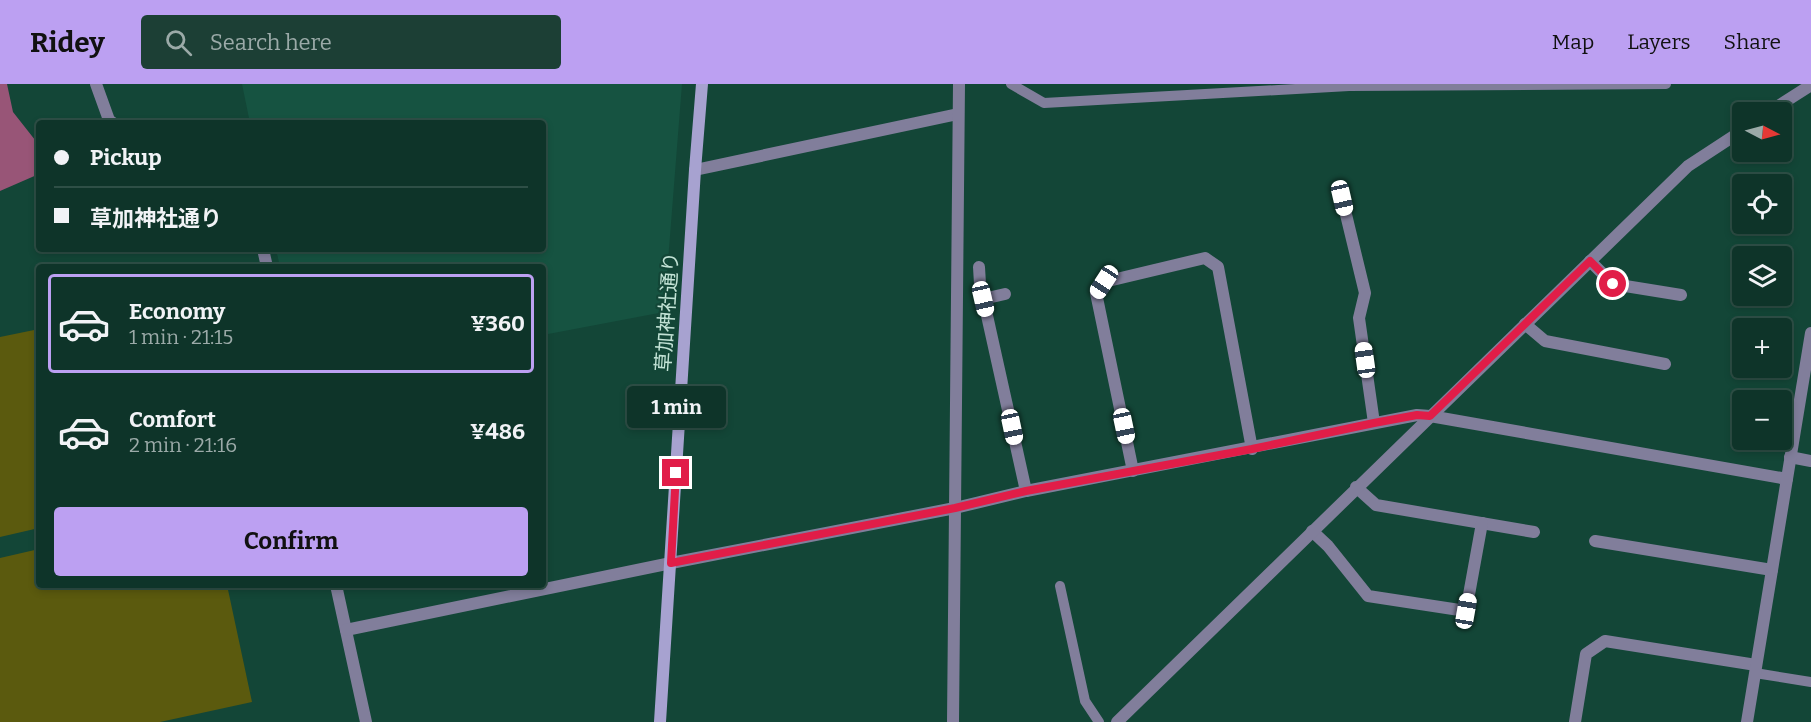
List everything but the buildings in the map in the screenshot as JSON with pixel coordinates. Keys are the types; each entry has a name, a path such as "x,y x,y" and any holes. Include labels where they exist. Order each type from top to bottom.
{"street":[{"path":"96,84 109,120"},
{"name":"草加神社通り","path":"660,722 702,84"},
{"path":"953,722 959,84"},
{"path":"1785,102 1811,85"},
{"path":"695,170 958,114"},
{"path":"1117,722 1688,166 1732,137"},
{"path":"1342,198 1365,294 1359,318 1374,423"},
{"path":"1133,471 1096,293 1104,282 1205,258 1218,267 1252,449"},
{"path":"1590,261 1613,284 1682,295"},
{"path":"979,267 983,299 1026,491"},
{"path":"983,299 1005,294"},
{"path":"1525,324 1545,341 1665,364"},
{"path":"1747,722 1811,333"},
{"path":"346,630 671,563 955,508 1026,491 1252,449 1417,415 1787,479"},
{"path":"1790,457 1811,460"},
{"path":"1356,487 1376,505 1534,532"},
{"path":"1312,531 1328,546 1368,596 1466,611 1482,523"},
{"path":"1594,541 1772,570"},
{"path":"337,588 366,722"},
{"path":"1575,722 1586,654 1605,641 1755,669"}],"lane":[{"path":"1011,84 1044,103 1349,86 1666,84"},
{"path":"1060,586 1085,701 1099,722"},
{"path":"1755,669 1811,682"}],"shaded area":[{"path":"0,84 7,84 13,112 36,141 36,175 0,191"},
{"path":"242,84 682,84 664,312 546,334 546,264 279,264 277,252 546,252 546,120 249,120"},
{"path":"36,330 36,529 0,537 0,337"},
{"path":"36,550 36,588 228,588 252,702 160,722 0,722 0,558"}],"route":[{"path":"676,473 671,563 1374,423 1417,415 1430,416 1590,261 1613,284"}]}
